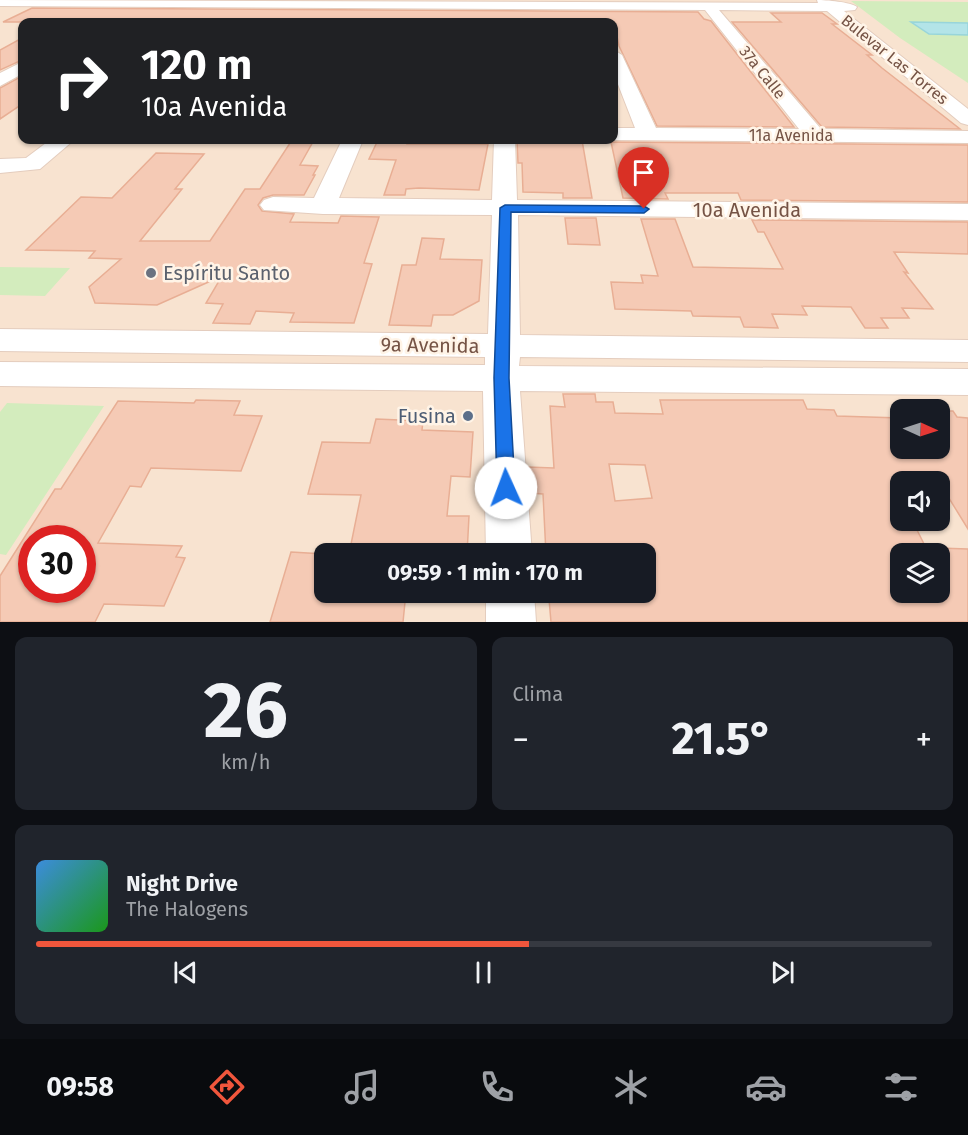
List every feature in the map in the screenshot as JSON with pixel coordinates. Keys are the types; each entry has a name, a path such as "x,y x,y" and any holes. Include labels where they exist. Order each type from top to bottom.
{"street":[{"path":"0,2 317,2 500,9 836,3"},
{"path":"0,17 30,2"},
{"path":"211,17 229,2"},
{"path":"305,16 317,2"},
{"path":"106,17 129,3"},
{"name":"Bulevar Las Torres","path":"836,3 940,75"},
{"name":"Bulevar Las Torres","path":"836,3 968,119"},
{"name":"37a Calle","path":"708,5 814,135"},
{"path":"618,64 648,134"},
{"path":"0,81 18,70"},
{"name":"11a Avenida","path":"618,134 968,136"},
{"path":"0,166 32,164 58,144"},
{"path":"323,206 350,144"},
{"path":"505,144 502,362 509,543"},
{"name":"10a Avenida","path":"273,205 968,212"},
{"name":"9a Avenida","path":"0,340 203,342 502,362 845,381 968,382"},
{"path":"186,376 203,342"},
{"path":"828,349 845,381"},
{"name":"9a Avenida","path":"0,374 186,376 828,349 968,351"},
{"path":"510,603 511,622"}],"shaded area":[{"path":"0,0 968,0 968,622 0,622"}],"green space":[{"path":"851,1 968,2 968,83 900,38"},
{"path":"0,267 70,268 45,296 0,295"},
{"path":"7,403 104,406 26,525 18,525 18,537 6,555 0,554 0,412"}],"water":[{"path":"911,22 968,23 968,35 929,34"}],"building":[{"path":"32,8 698,12 704,19 711,21 794,127 657,126 619,46 618,18 18,18 18,22 3,22"},
{"path":"771,13 822,13 837,24 832,24 872,55 867,55 882,68 960,129 822,127 732,22 781,22"},
{"path":"18,40 18,62 0,70 0,50"},
{"path":"18,78 18,107 0,119 0,88"},
{"path":"618,142 968,145 968,202 741,200 738,193 665,193 668,199 623,198 611,144 618,144"},
{"path":"289,144 312,144 300,165 318,166 304,195 273,195 263,198 258,205 262,211 294,214 290,222 338,223 341,216 379,217 364,263 372,264 354,323 290,322 294,313 256,311 250,324 213,323 223,304 206,303 222,276 157,305 95,303 89,287 121,259 89,258 95,251 26,250 81,197 112,198 156,153 204,154 175,189 182,189 140,241 210,241 245,189 260,189"},
{"path":"376,144 488,144 479,190 419,188 406,189 405,195 384,195 396,160 369,159"},
{"path":"517,144 583,144 592,198 563,198 563,193 523,192 522,163 518,163"},
{"path":"565,218 596,218 600,245 568,244"},
{"path":"641,219 675,219 693,267 783,269 764,232 758,232 752,220 968,222 968,254 894,252 908,273 904,272 933,309 902,308 909,318 881,318 888,328 865,328 851,307 802,306 807,315 772,314 778,328 744,327 740,317 693,316 691,311 615,309 611,282 643,283 641,275 658,276"},
{"path":"422,238 444,239 440,259 482,260 479,301 453,315 433,315 431,326 389,325 402,265 416,265"},
{"path":"563,394 595,394 596,402 613,402 615,413 663,414 660,400 803,400 807,409 834,410 837,416 890,418 890,459 950,459 950,411 953,411 957,417 968,418 968,529 950,500 950,471 890,471 890,531 918,531 924,543 890,543 890,603 950,603 950,548 968,549 968,622 551,622 549,603 656,603 656,543 545,543 543,494 530,493 528,467 554,468 550,406 565,407","holes":["609,464 645,465 652,498 615,501"]},
{"path":"196,400 240,401 234,415 262,416 241,471 151,468 141,487 130,486 98,543 182,546 176,557 185,558 164,606 104,604 95,622 0,622 0,576 18,548 18,603 96,603 96,525 32,525 55,489 61,489 118,401 194,403"},
{"path":"376,419 423,421 422,430 473,432 470,477 451,476 447,516 469,516 468,543 351,543 361,495 308,494 322,442 370,443"},
{"path":"291,552 314,553 314,603 405,603 403,622 270,622"}],"place":[{"name":"Espíritu Santo","path":"151,273"},
{"name":"Fusina","path":"468,416"}],"route":[{"path":"506,488 501,378 504,336 505,208 644,209"}]}
